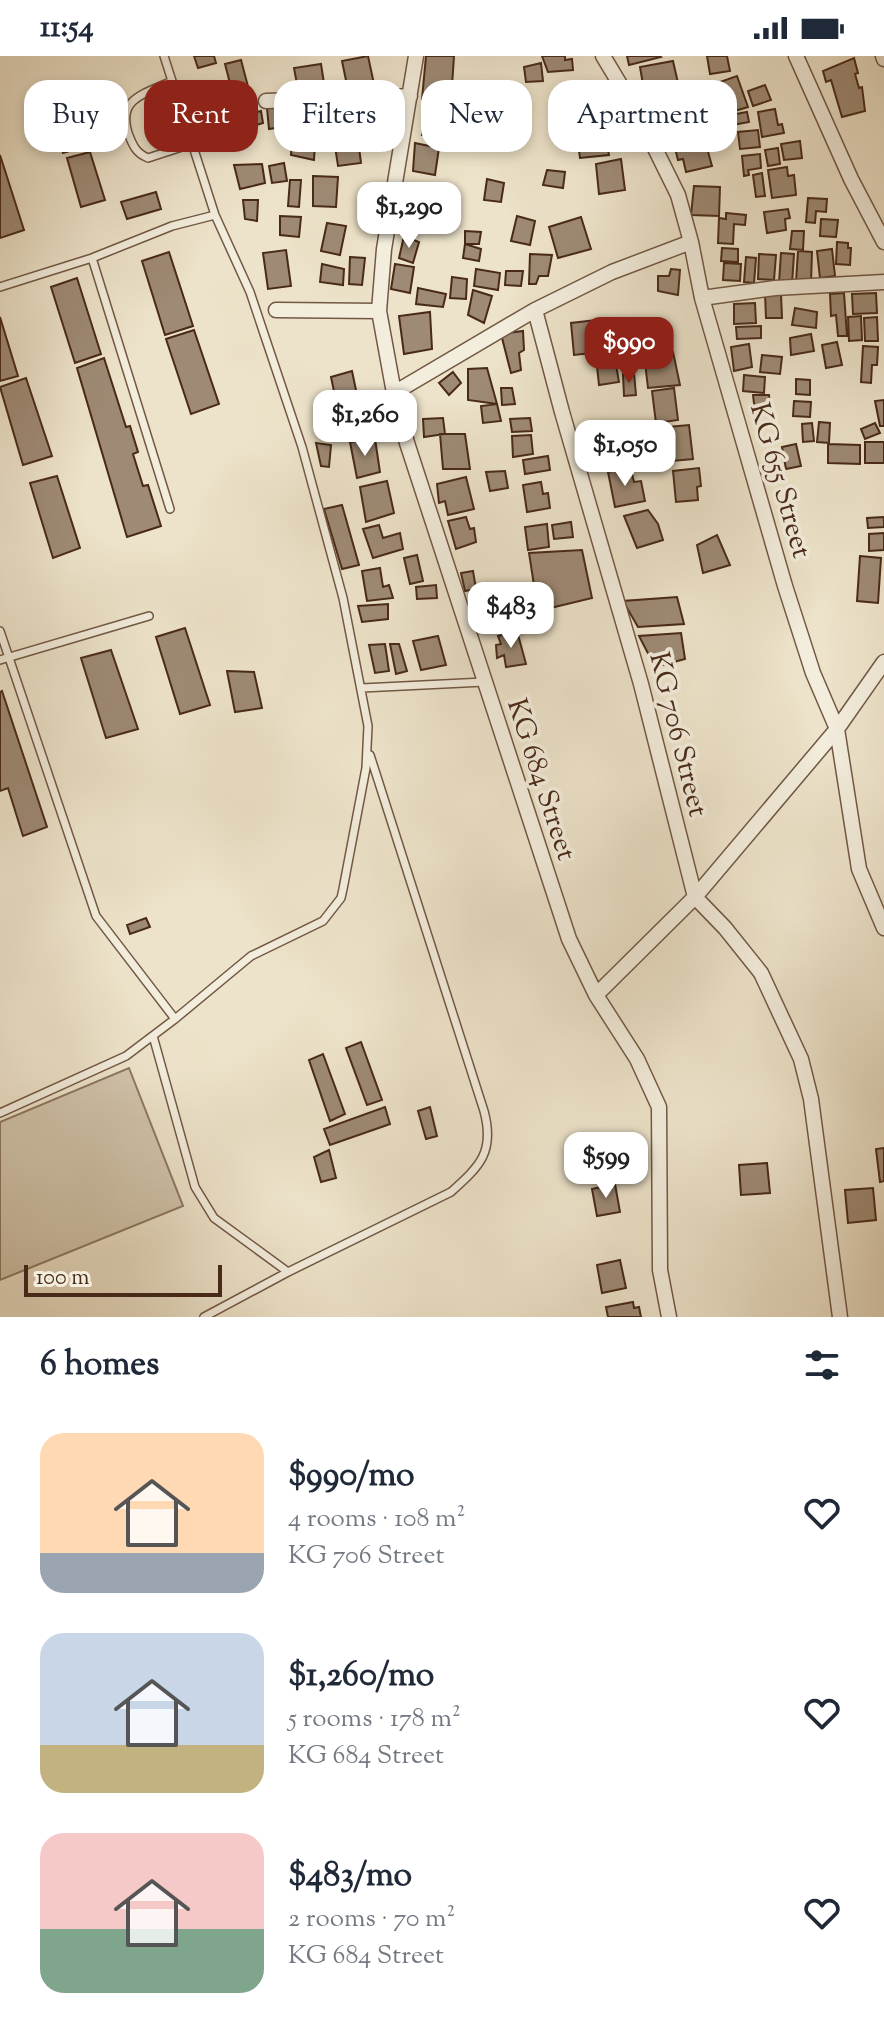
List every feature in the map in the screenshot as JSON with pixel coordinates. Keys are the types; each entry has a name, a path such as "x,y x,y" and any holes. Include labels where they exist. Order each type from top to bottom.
{"street":[{"name":"KG 684 Street","path":"416,56 384,249 379,311 394,393 407,443 569,939 596,995 637,1059 659,1107 660,1270 669,1317"},
{"name":"KG 655 Street","path":"603,56 639,116 678,195 702,298 785,586 813,673 837,729 859,869 884,928"},
{"path":"796,56 851,179 884,242"},
{"path":"266,101 410,96"},
{"path":"394,393 535,310 612,272 691,242"},
{"path":"702,298 775,288 884,282"},
{"path":"276,310 379,311"},
{"name":"KG 706 Street","path":"535,310 641,684 695,897 761,973 801,1059 811,1099 840,1317"},
{"path":"596,995 695,897 837,729 884,662"}],"lane":[{"path":"164,56 172,80"},
{"path":"144,95 128,105 124,115 129,134 137,153 148,158 166,152"},
{"path":"0,1113 126,1056 251,956 323,921 335,907 343,889 368,749 362,688 343,598 302,447 250,292 215,215 194,152"},
{"path":"0,287 92,258 172,226 215,215"},
{"path":"92,258 170,509"},
{"path":"0,660 149,616"},
{"path":"0,631 96,916 175,1019"},
{"path":"362,688 484,682"},
{"path":"204,1317 451,1192 473,1172 486,1153 489,1129 484,1111 368,749"},
{"path":"153,1036 195,1187 214,1218 288,1272"}],"shaded area":[{"path":"129,1068 183,1206 0,1280 0,1122"}],"building":[{"path":"194,56 214,56 216,63 198,68"},
{"path":"368,56 373,80 346,80 342,61"},
{"path":"426,56 454,56 452,80 424,80"},
{"path":"542,56 572,59 573,70 548,72"},
{"path":"627,56 660,56 661,57 629,65"},
{"path":"707,56 727,56 730,71 710,74"},
{"path":"854,58 865,111 842,117 831,80 826,82 823,71"},
{"path":"241,60 246,80 229,80 225,64"},
{"path":"673,61 677,80 642,80 640,67"},
{"path":"541,63 543,81 526,80 524,67"},
{"path":"321,64 323,80 296,80 294,68"},
{"path":"737,76 748,107 737,110 737,80 726,80"},
{"path":"765,85 771,100 753,106 748,91"},
{"path":"274,107 274,128 269,129 267,108"},
{"path":"775,109 778,125 782,124 784,133 762,137 758,112"},
{"path":"261,111 263,123 258,124 258,112"},
{"path":"747,112 749,122 737,124 737,114"},
{"path":"758,130 760,147 740,149 738,132"},
{"path":"800,141 802,158 784,160 781,144"},
{"path":"415,143 421,144 421,152 438,152 435,175 413,171"},
{"path":"778,148 780,164 768,166 765,150"},
{"path":"90,152 105,200 81,207 67,158"},
{"path":"291,152 314,152 314,160 291,155"},
{"path":"336,152 360,152 361,163 338,166"},
{"path":"579,152 608,152 609,155 580,158"},
{"path":"676,152 708,152 712,166 686,172 683,159 678,160"},
{"path":"760,154 761,168 748,170 749,175 744,176 742,156"},
{"path":"0,155 24,230 0,238"},
{"path":"621,159 625,190 599,194 596,164"},
{"path":"284,163 287,181 272,183 269,166"},
{"path":"262,164 265,183 240,189 234,165"},
{"path":"787,167 788,176 794,175 796,195 772,198 768,170"},
{"path":"547,170 565,172 563,188 543,185"},
{"path":"762,173 765,196 756,197 753,175"},
{"path":"313,176 338,177 336,207 313,206"},
{"path":"487,179 504,183 501,202 484,200"},
{"path":"290,180 301,180 299,207 288,206"},
{"path":"694,186 720,187 719,216 691,215"},
{"path":"156,192 161,209 127,219 121,202"},
{"path":"401,196 417,199 413,224 396,220"},
{"path":"425,197 453,202 451,215 422,209"},
{"path":"808,198 827,199 826,212 816,211 815,223 806,222"},
{"path":"243,200 258,200 257,221 245,219"},
{"path":"788,209 790,218 785,219 786,230 767,233 764,212"},
{"path":"726,213 746,215 745,225 734,224 733,244 718,243 719,218 726,219"},
{"path":"280,216 301,217 299,237 280,235"},
{"path":"517,216 535,221 530,245 511,241"},
{"path":"581,217 591,249 558,258 549,227"},
{"path":"821,219 838,220 836,237 820,236"},
{"path":"327,223 346,226 340,255 321,251"},
{"path":"465,231 481,232 479,244 465,244"},
{"path":"792,231 804,231 803,250 790,249"},
{"path":"404,236 419,242 413,263 399,258"},
{"path":"837,242 848,243 848,248 851,248 850,265 836,264"},
{"path":"465,244 481,249 479,261 463,258"},
{"path":"722,248 738,249 738,262 721,261"},
{"path":"832,249 835,276 820,278 817,251"},
{"path":"286,250 291,286 268,289 263,253"},
{"path":"798,251 812,252 811,283 796,282"},
{"path":"169,252 193,326 165,335 142,261"},
{"path":"781,253 794,254 792,284 779,283"},
{"path":"530,254 552,255 548,276 539,276 536,284 529,284"},
{"path":"759,254 776,255 774,280 758,279"},
{"path":"350,257 365,258 362,285 349,284"},
{"path":"746,257 756,258 754,283 744,282"},
{"path":"724,263 741,264 740,281 723,280"},
{"path":"322,264 344,269 343,285 320,282"},
{"path":"395,264 414,267 410,293 391,289"},
{"path":"476,269 500,273 498,290 474,286"},
{"path":"671,269 680,270 678,295 658,291 658,276 669,276"},
{"path":"506,271 523,271 521,286 505,285"},
{"path":"452,277 467,279 466,299 450,298"},
{"path":"77,278 101,354 75,363 51,287"},
{"path":"418,288 446,294 443,307 416,304"},
{"path":"473,290 492,296 484,323 468,315"},
{"path":"844,293 847,336 838,336 836,315 831,316 830,294"},
{"path":"876,293 877,313 853,314 852,294"},
{"path":"765,294 781,294 782,318 766,318"},
{"path":"755,303 756,323 734,324 734,304"},
{"path":"795,308 817,312 816,328 792,325"},
{"path":"430,312 432,349 404,354 399,316"},
{"path":"861,316 862,340 849,341 848,317"},
{"path":"0,317 18,376 0,381"},
{"path":"877,317 878,341 865,341 864,318"},
{"path":"596,320 600,352 574,355 571,323"},
{"path":"761,326 761,338 737,339 736,327"},
{"path":"194,330 219,404 191,414 166,339"},
{"path":"523,331 524,350 519,353 521,370 511,373 501,334"},
{"path":"811,334 814,351 791,355 790,338"},
{"path":"837,342 842,365 826,368 822,345"},
{"path":"749,344 752,367 734,371 731,347"},
{"path":"863,346 878,347 877,365 872,365 871,383 861,382"},
{"path":"673,352 680,385 648,388 644,354"},
{"path":"614,353 619,382 599,385 596,357"},
{"path":"762,355 782,357 780,374 760,372"},
{"path":"104,358 126,427 130,426 138,452 133,454 143,486 148,485 161,526 127,537 77,368"},
{"path":"487,368 497,404 468,400 468,369"},
{"path":"352,371 357,395 336,401 331,377"},
{"path":"453,372 461,383 449,395 439,383"},
{"path":"634,373 636,395 624,396 623,374"},
{"path":"744,375 765,377 764,393 743,391"},
{"path":"26,378 52,456 23,465 0,387"},
{"path":"796,379 810,380 810,395 796,394"},
{"path":"501,388 512,388 515,404 502,405"},
{"path":"674,388 678,420 656,423 652,391"},
{"path":"753,395 769,395 771,410 755,412"},
{"path":"884,400 884,426 880,426 875,401"},
{"path":"794,401 811,402 810,417 793,416"},
{"path":"497,404 501,421 483,423 481,406"},
{"path":"443,418 445,434 424,437 423,419"},
{"path":"530,418 532,431 512,432 510,419"},
{"path":"819,422 830,423 829,443 817,442"},
{"path":"812,423 814,441 803,442 802,424"},
{"path":"875,423 880,433 865,439 861,429"},
{"path":"689,425 693,459 672,461 668,427"},
{"path":"628,427 635,460 605,465 599,434"},
{"path":"440,434 465,434 470,469 443,469"},
{"path":"531,435 533,454 513,457 512,436"},
{"path":"375,439 380,472 357,478 350,442"},
{"path":"865,442 884,442 884,463 865,463"},
{"path":"316,443 331,445 329,467 321,466"},
{"path":"796,444 801,466 786,469 782,447"},
{"path":"828,444 860,445 860,464 828,463"},
{"path":"548,456 550,470 525,474 523,460"},
{"path":"630,466 634,482 641,481 645,501 615,507 608,472"},
{"path":"699,468 701,486 697,487 698,500 676,502 673,471"},
{"path":"505,471 508,488 490,491 486,472"},
{"path":"57,476 80,548 53,558 30,483"},
{"path":"466,477 474,509 448,515 445,501 439,503 437,484"},
{"path":"387,481 394,513 366,522 360,487"},
{"path":"541,482 543,494 548,493 550,508 527,512 523,485"},
{"path":"342,505 359,565 342,569 324,509"},
{"path":"648,510 658,524 663,540 637,548 624,516"},
{"path":"466,517 470,529 474,528 476,542 456,549 448,521"},
{"path":"884,517 884,527 868,528 867,518"},
{"path":"571,522 573,537 554,539 552,525"},
{"path":"547,524 549,547 528,550 525,527"},
{"path":"379,525 383,538 400,533 403,549 373,558 363,529"},
{"path":"884,533 884,550 869,551 869,534"},
{"path":"717,535 730,565 703,573 697,545"},
{"path":"582,550 592,598 538,611 529,553"},
{"path":"417,555 423,581 410,584 404,558"},
{"path":"860,556 881,558 878,603 857,601"},
{"path":"380,568 383,587 389,585 393,598 367,601 362,571"},
{"path":"473,571 476,589 465,591 461,573"},
{"path":"436,585 437,598 417,599 416,587"},
{"path":"677,597 684,624 638,627 623,601"},
{"path":"388,604 388,619 362,622 358,606"},
{"path":"496,615 497,626 480,628 479,616"},
{"path":"185,628 210,705 180,714 156,637"},
{"path":"517,631 526,664 506,667 504,655 497,658 496,645 501,644 498,636"},
{"path":"681,633 685,659 655,667 639,636"},
{"path":"438,636 446,665 421,670 413,641"},
{"path":"385,644 389,671 375,673 369,645"},
{"path":"390,644 399,644 407,671 396,674"},
{"path":"111,650 138,729 106,738 81,658"},
{"path":"227,671 254,672 262,708 235,712"},
{"path":"2,691 47,827 23,836 8,788 0,791"},
{"path":"146,918 150,927 130,934 127,925"},
{"path":"361,1042 382,1100 367,1105 346,1048"},
{"path":"323,1054 345,1114 330,1121 309,1060"},
{"path":"385,1107 390,1124 330,1145 324,1129"},
{"path":"430,1107 437,1136 426,1139 418,1111"},
{"path":"884,1148 884,1181 880,1182 876,1149"},
{"path":"329,1150 336,1178 321,1182 314,1157"},
{"path":"767,1163 770,1193 741,1195 739,1165"},
{"path":"615,1184 620,1212 597,1216 592,1189"},
{"path":"873,1188 876,1220 848,1223 845,1190"},
{"path":"620,1260 626,1288 602,1293 597,1265"},
{"path":"633,1302 634,1308 639,1307 641,1317 608,1317 606,1307"}]}
